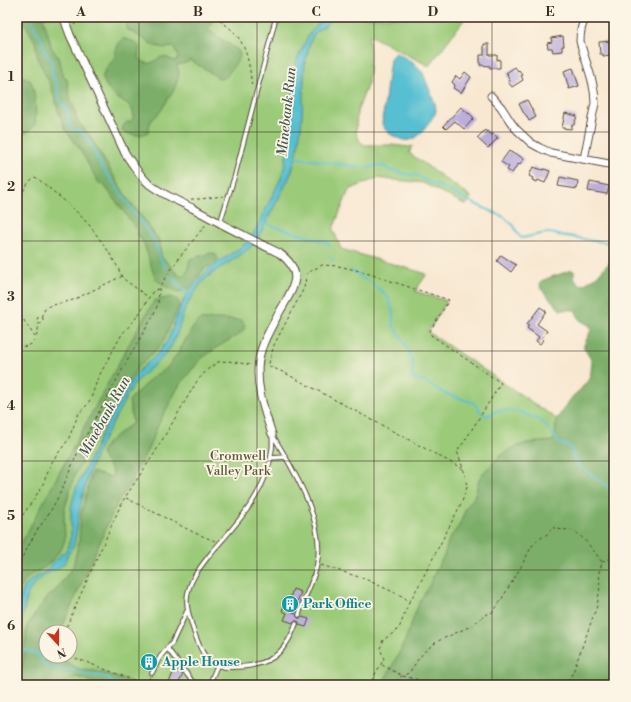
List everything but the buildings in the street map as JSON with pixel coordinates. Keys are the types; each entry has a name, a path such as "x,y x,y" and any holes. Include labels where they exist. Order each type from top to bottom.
{"street":[{"path":"64,17 70,35 125,152 139,174 150,185 164,193 280,253 292,266 295,279 294,287 262,347 258,366 261,401 272,434"},
{"path":"584,159 595,94 580,41 581,27 586,17"},
{"path":"492,96 516,129 531,143 551,152 614,165"}],"lane":[{"path":"220,223 235,174 276,17"},
{"path":"272,434 308,503 315,520 318,537 319,553 317,564 299,615"},
{"path":"272,434 271,458 266,474 252,503 203,563 193,578 187,599 188,610 200,648 204,655 217,666 252,666 264,663 273,658 287,644 296,624"},
{"path":"271,458 285,457"},
{"path":"152,673 160,657 172,643 188,610"},
{"path":"168,648 196,685"},
{"path":"209,685 217,666"}],"path":[{"path":"75,30 74,25 81,17"},
{"path":"215,17 236,34 245,50 250,69 252,91"},
{"path":"17,201 29,182 34,177 37,178 73,208 90,226 107,249 122,277 149,297"},
{"path":"189,199 200,200 224,196"},
{"path":"17,567 36,532 53,507 73,463 153,316 158,304 159,289 166,276 208,222"},
{"path":"370,685 384,659 380,648 383,640 396,631 400,626 409,602 462,502 467,487 465,474 463,468 457,451 501,383 431,335 430,331 449,300 360,271 338,266 322,265 307,273 304,288 274,345 269,366 285,373 463,468"},
{"path":"17,345 28,346 33,343 38,331 39,323 37,320 49,306 73,300 122,277"},
{"path":"17,526 43,484 52,462 68,440 79,413 87,405 91,398 98,378 122,334 139,314 153,291 159,289"},
{"path":"17,310 36,338"},
{"path":"39,323 43,321 41,316"},
{"path":"68,624 122,502 154,454 197,381 208,369 218,362 228,361 258,366"},
{"path":"126,498 195,533 220,543"},
{"path":"391,685 402,676 409,673 426,650 438,641 471,626 485,615 493,612 532,546 536,541 550,533 552,527 561,530 572,530 581,536 602,562 599,572 600,586 597,606 573,672 566,685"},
{"path":"602,562 609,559 614,553"},
{"path":"317,564 365,579 404,596 409,602"},
{"path":"78,659 133,680 152,685"},
{"path":"381,665 402,676 443,685"},
{"path":"148,684 152,673"},
{"path":"70,685 78,683 94,685"}],"green space":[{"name":"Cromwell Valley Park","path":"17,17 466,17 429,66 369,35 370,57 368,83 357,112 356,132 360,142 365,145 413,146 409,153 471,197 466,205 423,183 377,178 349,190 333,229 341,249 427,274 415,291 447,301 428,332 576,432 614,685 17,685"},
{"path":"21,17 43,17 52,49 58,57 63,75 67,79 69,94 77,120 89,135 129,201 159,239 162,258 182,277 187,271 190,259 211,253 215,254 218,258 216,262 204,269 190,287 178,292 165,286 155,278 144,243 138,235 135,227 104,185 100,184 97,180 79,148 65,129 51,86 38,59 35,41"},
{"path":"132,17 207,17 212,22 208,30 239,51 240,57 226,77 221,79 190,60 186,63 177,65 179,74 175,88 160,112 150,123 148,132 138,135 122,131 123,126 127,122 131,122 133,114 131,108 124,101 115,97 108,89 103,78 105,71 113,60 118,44 123,39 135,42 138,44 140,58 147,63 154,62 161,57 174,61 178,59 178,55 174,47 165,48 155,46 127,29 127,24"},
{"path":"23,77 29,79 31,83 36,107 35,125 32,129 25,133 17,129 17,86"},
{"path":"612,260 614,260 614,429 611,435 614,447 614,511 611,523 614,531 614,685 380,685 388,674 404,643 419,603 444,556 449,539 459,526 466,508 474,497 479,480 483,473 499,457 510,449 527,443 552,441 555,437 556,420 573,396 589,379 592,361 584,348 584,345 591,330 590,326 580,320 575,310 560,310 542,290 540,286 541,282 571,270 574,271 577,282 583,285 597,276"},
{"path":"171,297 177,300 179,306 163,342 137,368 75,474 64,511 65,540 62,548 50,563 32,574 25,581 17,593 17,551 154,301"},
{"path":"200,320 241,320 245,325 243,331 238,335 202,358 180,384 127,489 117,503 64,624 38,624 38,664 70,664 81,670 96,671 128,681 134,685 100,685 77,677 60,685 17,685 23,661 27,626 46,599 55,591 73,567 79,541 81,514 92,472 109,477 114,474 101,453 111,440 133,423 129,401 154,376 167,368 178,353 193,327"}],"water":[{"name":"Minebank Run","path":"325,17 334,17 312,37 305,62 300,136 294,165 289,178 258,238 245,252 204,280 195,291 187,306 176,337 170,348 162,358 142,375 128,394 96,455 82,498 74,544 67,555 66,561 60,567 41,578 28,593 22,619 22,645 17,668 17,612 22,593 25,586 31,580 45,572 61,554 66,551 68,547 71,535 71,507 76,488 102,433 135,375 162,349 171,333 181,305 190,290 199,279 217,263 249,240 253,235 281,178 285,164 291,126 295,78 293,68 309,34"},
{"path":"396,53 411,61 423,73 435,104 435,114 424,130 415,138 410,140 405,140 392,135 382,124 390,59"}],"waterway":[{"path":"32,17 31,21 42,40 43,48 53,64 51,69 57,85 60,100 69,113 68,119 70,125 73,130 79,131 86,135 102,167 155,243 165,269"},
{"path":"294,157 357,167 369,168 376,165 392,171 416,175 504,217 514,226 521,238 550,233 614,245"},
{"path":"264,223 329,243 330,246"},
{"path":"351,270 382,291 388,297 393,312 393,325 403,340 413,363 412,378 427,383 444,393 474,403 482,413 487,416 497,411 504,410 520,412 535,418 546,425 559,443 571,447 573,457 579,466 612,490"},
{"path":"171,277 188,295"},
{"path":"20,649 40,656 44,665 50,668 64,670 70,669 86,675 108,678 112,682 123,685"}],"place":[{"name":"Park Office","path":"290,604"},
{"name":"Apple House","path":"149,662"}]}
